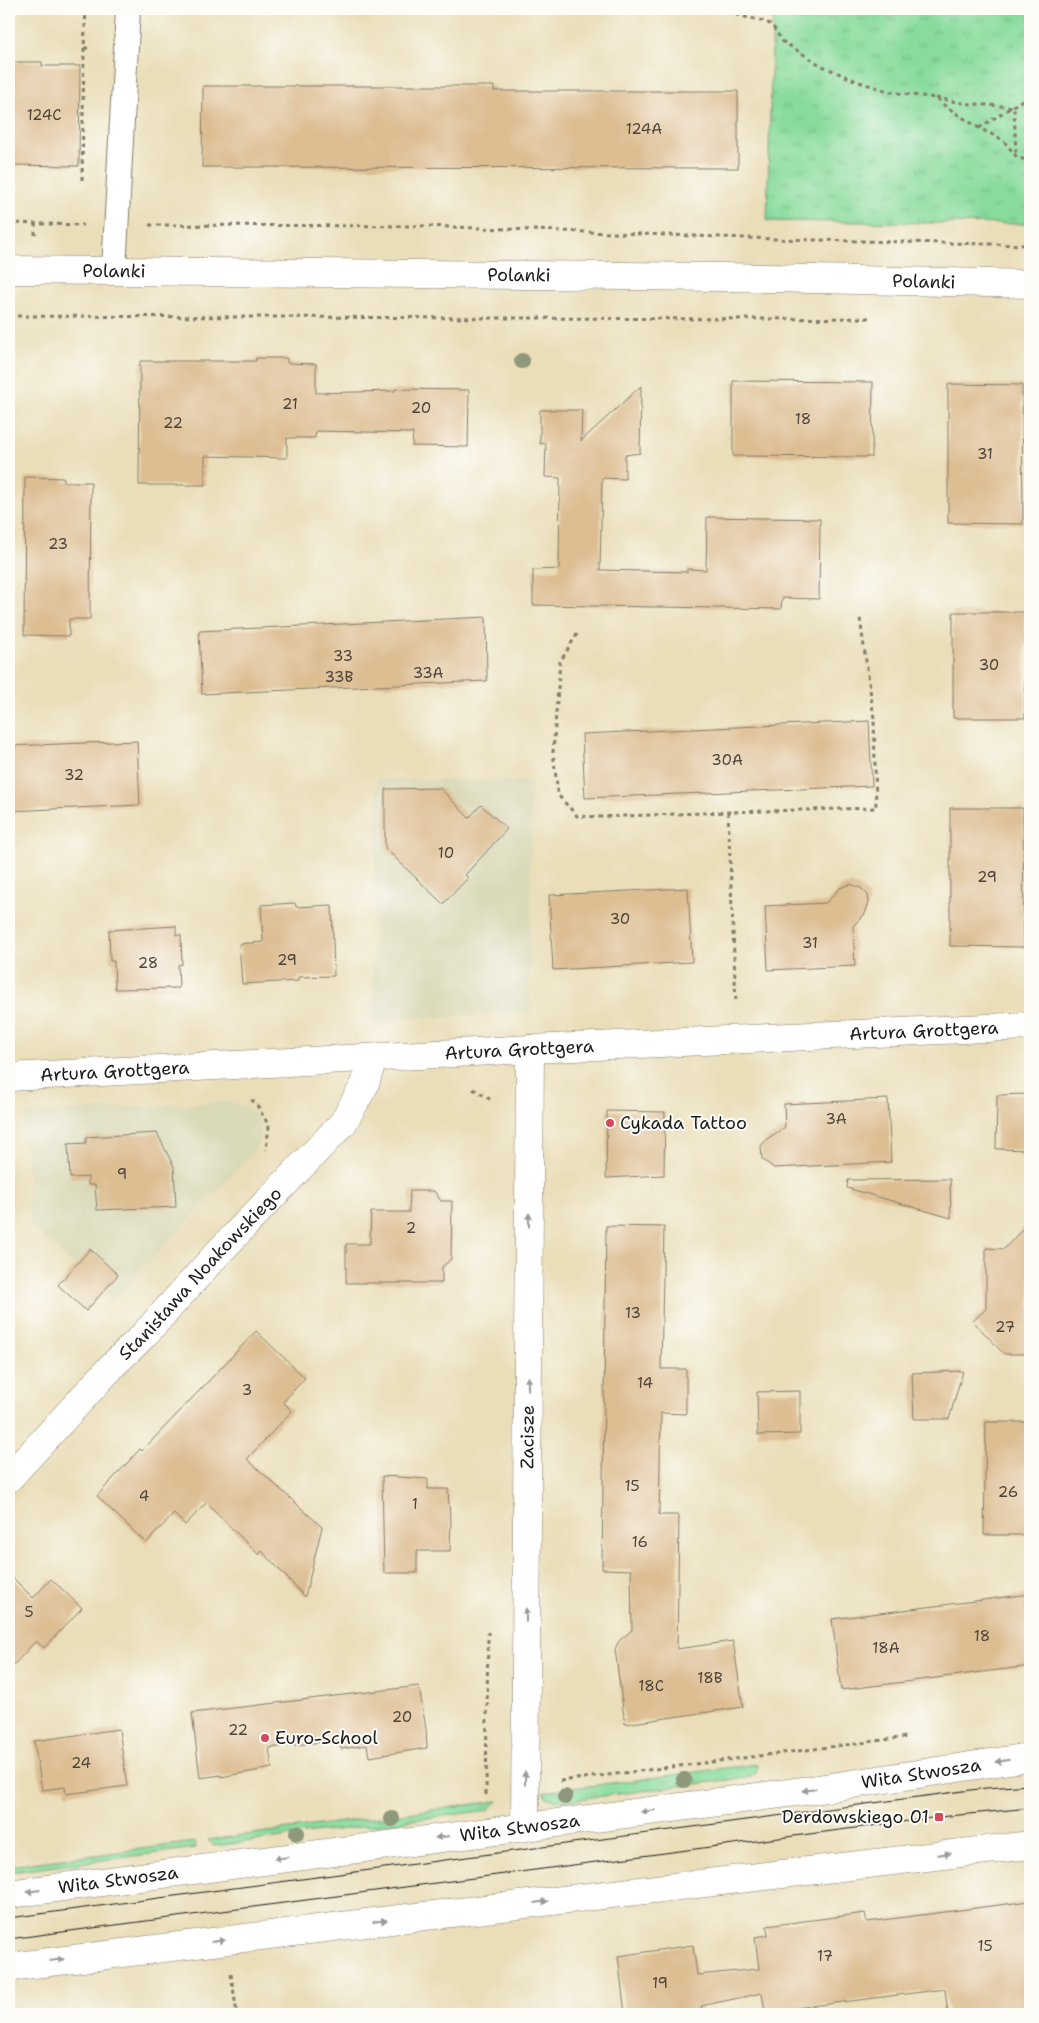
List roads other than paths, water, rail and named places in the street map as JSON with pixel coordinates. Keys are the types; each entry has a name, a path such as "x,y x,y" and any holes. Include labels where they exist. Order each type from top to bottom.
{"street":[{"name":"Polanki","path":"9,270 732,277 1030,284"},
{"name":"Artura Grottgera","path":"9,1077 530,1049 1030,1026"},
{"name":"Zacisze","path":"525,1826 530,1049"},
{"name":"Stanisława Noakowskiego","path":"9,1478 113,1365 143,1336 218,1253 343,1123 365,1084 373,1058"},
{"name":"Wita Stwosza","path":"9,1894 819,1789 1030,1757"},
{"path":"9,1967 561,1899 1030,1845"}],"lane":[{"path":"114,270 128,9"}],"tram line":[{"path":"9,1918 986,1788 1030,1785"},
{"path":"9,1939 939,1817 1030,1808"}],"place":[{"name":"Cykada Tattoo","path":"610,1123"},
{"name":"Euro-School","path":"265,1738"},
{"name":"Derdowskiego 01","path":"939,1817"}]}
